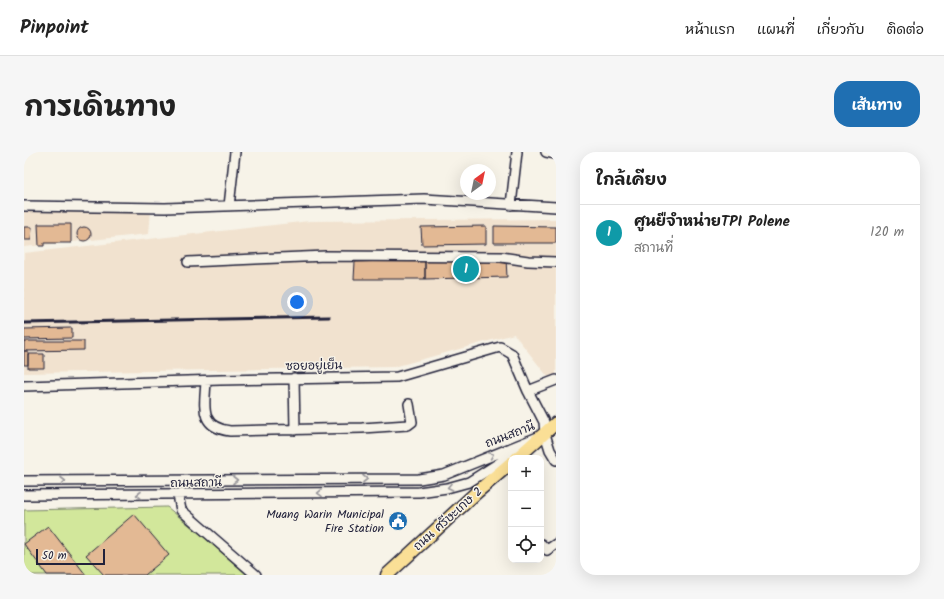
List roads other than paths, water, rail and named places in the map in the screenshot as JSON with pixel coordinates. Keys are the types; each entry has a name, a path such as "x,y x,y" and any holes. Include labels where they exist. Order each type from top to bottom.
{"main road":[{"path":"521,455 550,434 556,423"},
{"name":"ถนน ศรีษะเกษ 2","path":"386,575 508,466"}],"street":[{"path":"229,206 235,152"},
{"path":"511,205 517,152"},
{"path":"546,152 556,154"},
{"path":"24,206 166,208 424,199 556,207"},
{"path":"188,262 326,256 501,257 528,261 556,262"},
{"name":"ซอยอยู่เย็น","path":"24,386 294,378 397,377 500,347 512,354 528,391 550,434 550,450 556,460"},
{"path":"294,378 295,430"},
{"path":"528,391 556,380"},
{"path":"206,381 205,415 214,426 230,432 408,425 411,424 412,419 410,404"},
{"name":"ถนนสถานี","path":"24,481 419,479 444,475 550,434"},
{"name":"ถนนสถานี","path":"24,496 419,492 447,488 469,482 550,434"},
{"path":"178,495 181,510 256,575"},
{"path":"544,547 547,550 556,544"}],"railway":[{"path":"24,323 329,317"}],"place":[{"name":"ศูนยืจำหน่ายTPI Polene","path":"466,269"},
{"name":"Muang Warin Municipal Fire Station","path":"398,521"}]}
